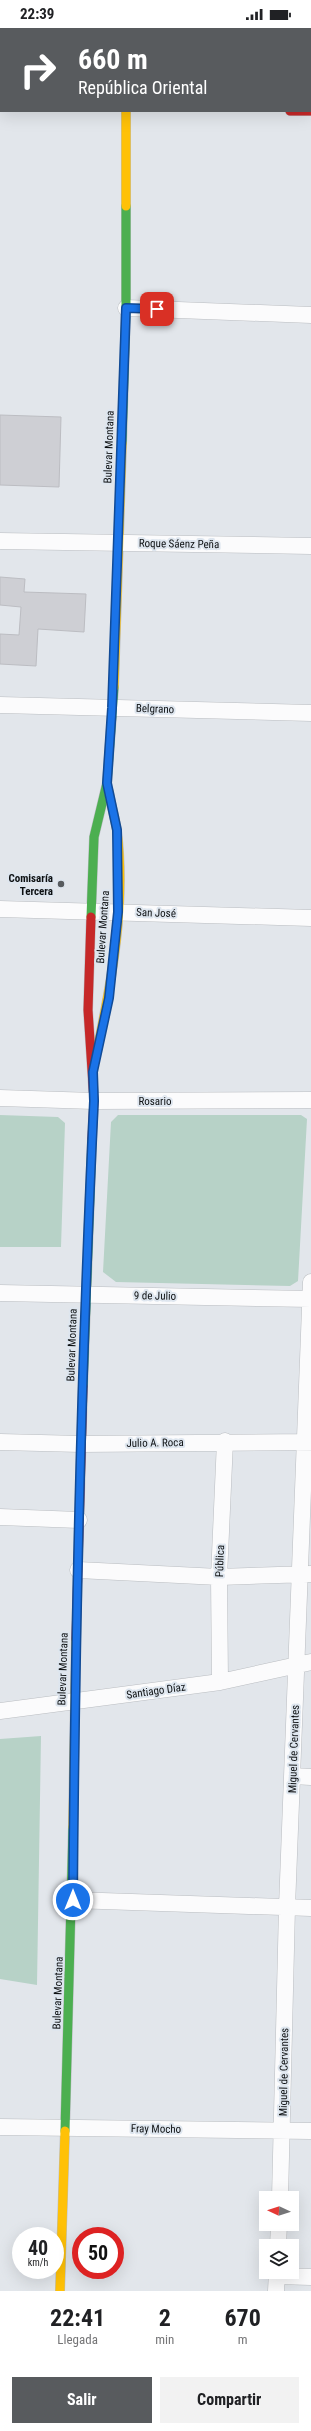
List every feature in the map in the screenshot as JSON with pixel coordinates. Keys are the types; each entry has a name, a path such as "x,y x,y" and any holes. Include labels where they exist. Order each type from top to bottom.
{"main road":[{"name":"Bulevar Montana","path":"60,2291 73,1900 74,1703 85,1295 94,1101 93,1072 89,1049 88,1010 94,837 107,783 112,708 126,308 126,112"},
{"name":"Bulevar Montana","path":"93,1072 109,998 118,912 117,830 107,783"}],"street":[{"path":"126,308 311,315"},
{"name":"Roque Sáenz Peña","path":"0,541 311,546"},
{"name":"Belgrano","path":"0,705 311,713"},
{"name":"San José","path":"0,909 311,918"},
{"name":"Rosario","path":"0,1098 94,1101 311,1100"},
{"name":"Miguel de Cervantes","path":"280,2191 283,2131 286,1907 293,1776 304,1663 311,1282"},
{"name":"9 de Julio","path":"0,1293 310,1299"},
{"name":"Julio A. Roca","path":"0,1442 81,1444 225,1441 307,1442"},
{"name":"Pública","path":"220,1682 219,1577 225,1441"},
{"path":"0,1517 79,1520"},
{"path":"78,1570 219,1577 305,1575"},
{"name":"Santiago Díaz","path":"0,1711 74,1703 220,1682 304,1663"},
{"path":"293,1776 311,1777"},
{"path":"73,1900 311,1908"},
{"name":"Fray Mocho","path":"0,2127 311,2131"},
{"path":"276,2280 311,2277"}],"green space":[{"path":"0,1115 58,1117 65,1123 61,1247 0,1247"},
{"path":"118,1115 301,1115 307,1119 298,1281 290,1286 116,1282 103,1272 111,1122"},
{"path":"41,1736 37,1985 0,1979 0,1739"}],"building":[{"path":"0,415 61,417 59,487 0,485"},
{"path":"0,577 25,579 24,592 86,594 84,632 38,629 36,666 0,664 0,634 19,635 21,607 0,605"}],"traffic: fast":[{"path":"122,443 126,308 126,206"},
{"path":"91,917 94,837 107,783 114,687"},
{"path":"83,1386 92,1139"},
{"path":"65,2131 73,1827"}],"traffic: slow":[{"path":"126,112 126,206"},
{"path":"114,687 122,443"},
{"path":"97,1051 108,997 119,914 120,886 117,831 109,792"},
{"path":"73,1827 76,1639"},
{"path":"60,2291 65,2131"}],"traffic: jam":[{"path":"91,917 88,1010 94,1101 92,1139"},
{"path":"76,1639 83,1386"}],"place":[{"name":"Comisaría Tercera","path":"61,884"}],"route":[{"path":"73,1900 74,1703 85,1295 94,1101 93,1072 109,998 118,912 117,830 107,783 112,708 126,308 157,309"}]}
